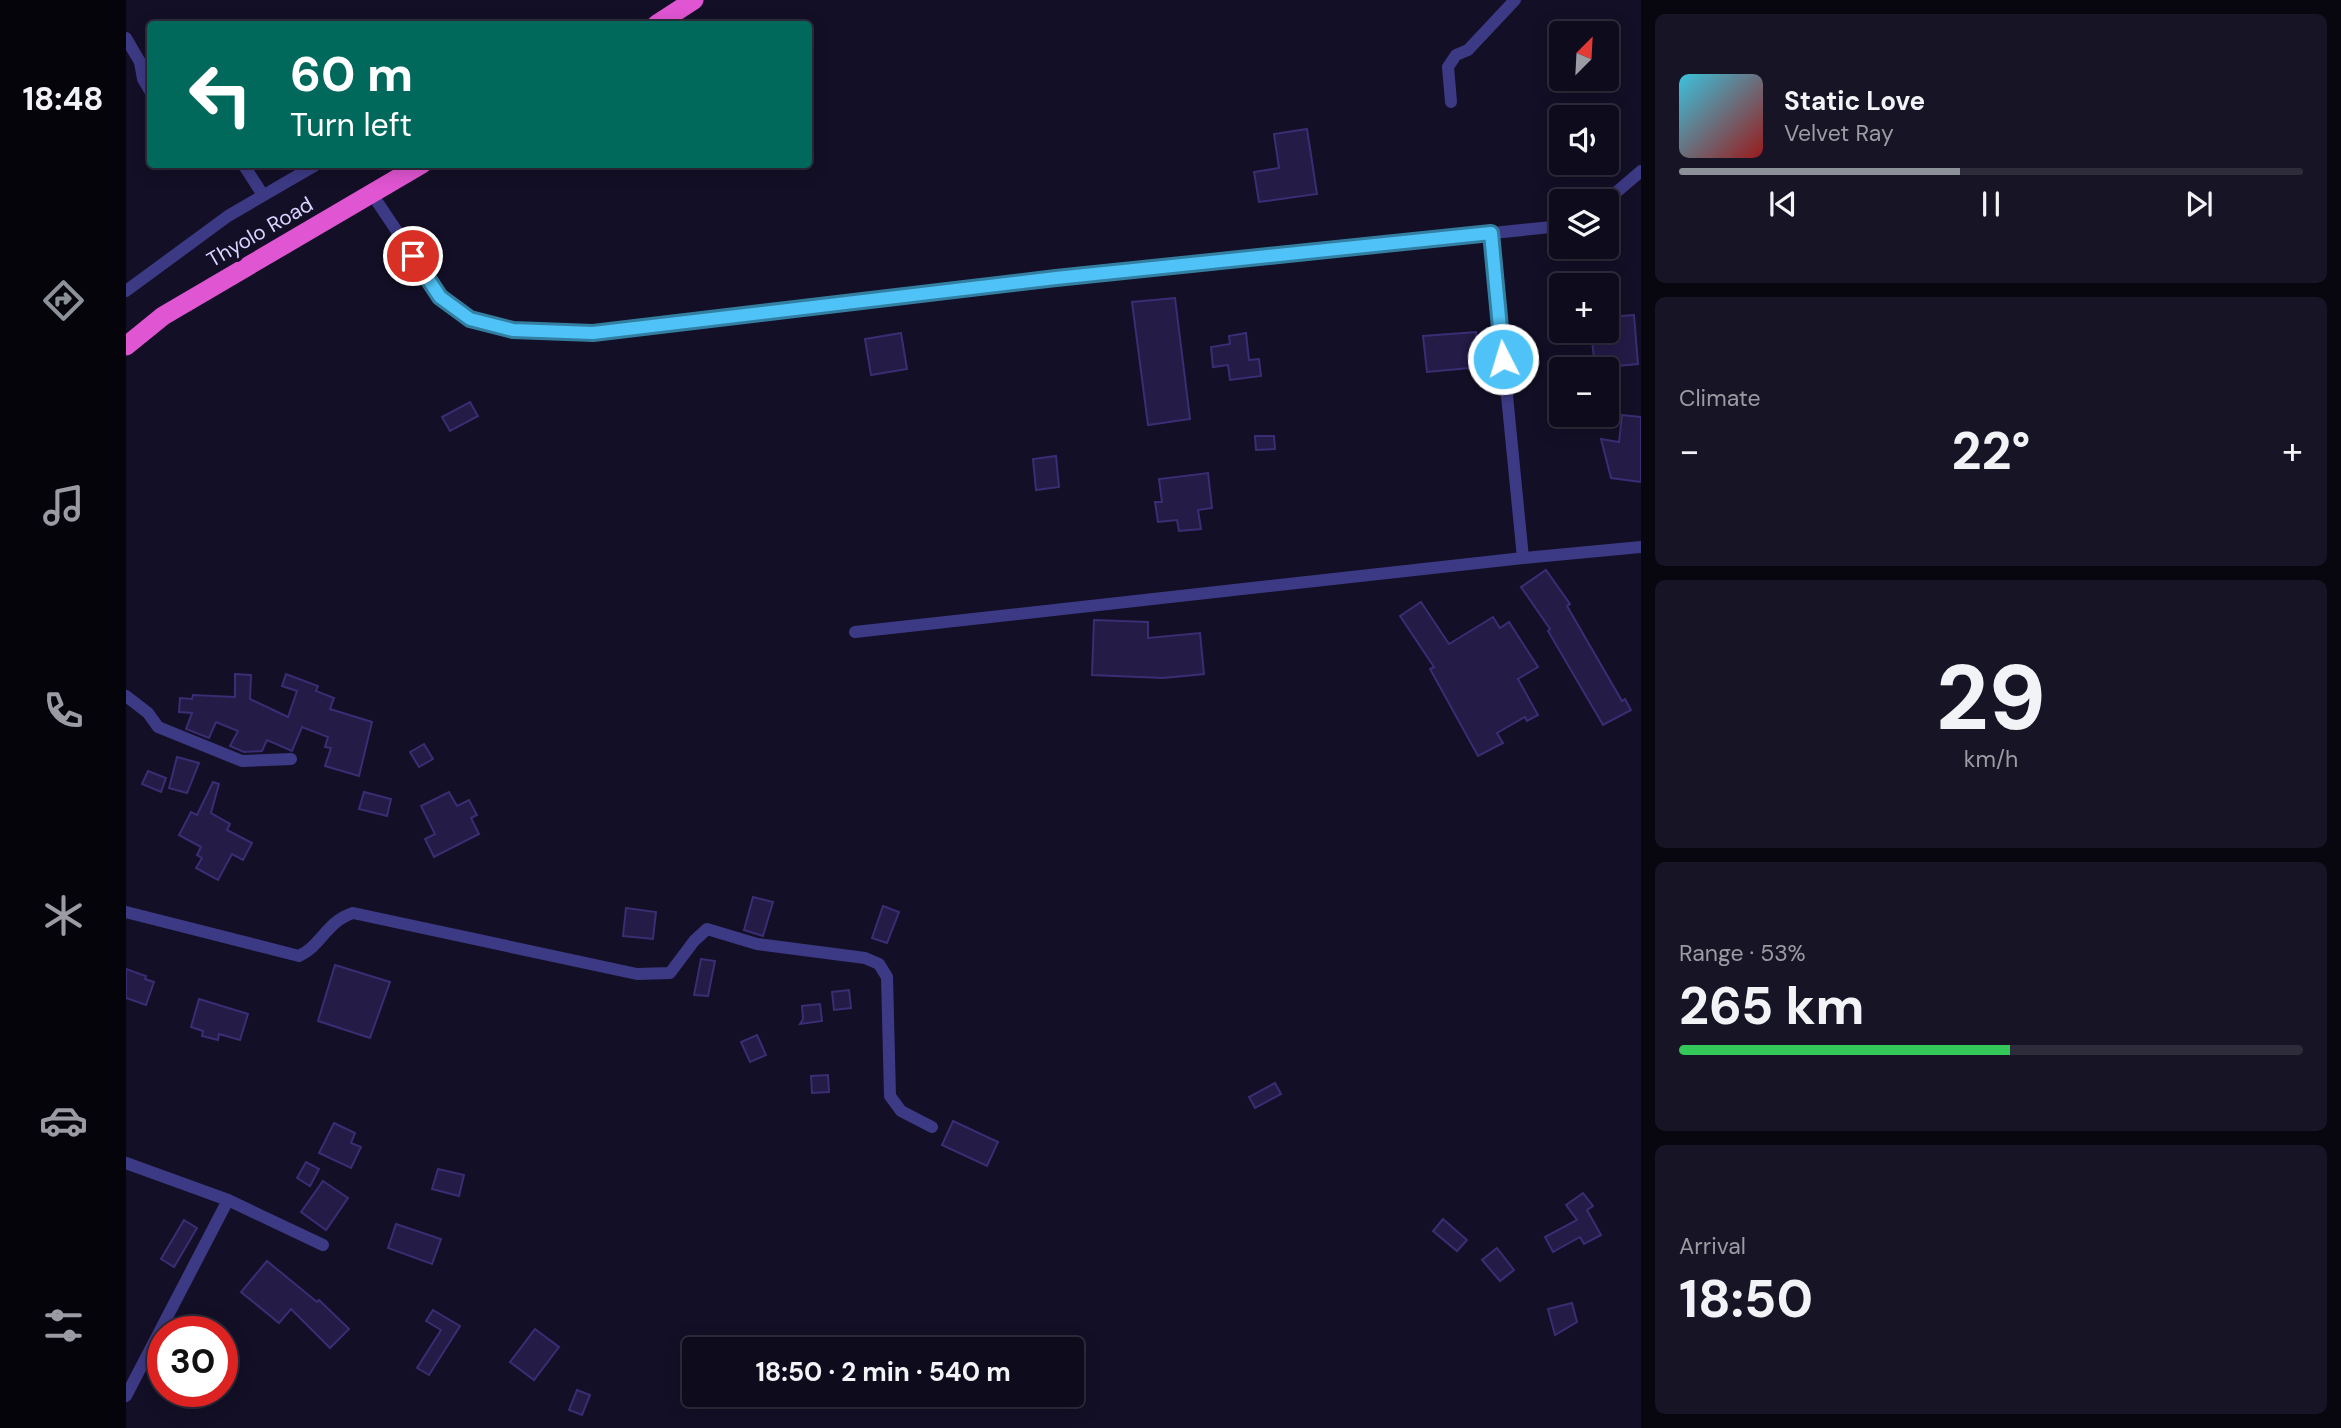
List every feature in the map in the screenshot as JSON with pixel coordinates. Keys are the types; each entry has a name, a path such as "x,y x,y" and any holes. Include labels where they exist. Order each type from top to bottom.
{"highway":[{"path":"662,21 694,0"},
{"name":"Thyolo Road","path":"126,346 163,316 415,168"}],"street":[{"path":"1451,102 1448,67 1456,55 1468,50 1515,0"},
{"path":"126,38 140,62 147,86"},
{"path":"246,168 263,195"},
{"path":"126,291 175,252 310,168"},
{"path":"1619,190 1641,171"},
{"path":"372,194 440,297 462,314 491,326 513,330 593,333 1056,278 1549,227"},
{"path":"1491,233 1523,558"},
{"path":"855,632 1641,547"},
{"path":"126,696 148,713 158,727 242,761 291,759"},
{"path":"126,912 299,956 309,951 339,918 353,914 637,974 670,973 694,941 707,929 757,944 865,958 879,964 887,977 890,1096 901,1111 932,1127"},
{"path":"126,1163 228,1200 323,1245"},
{"path":"126,1396 228,1200"}],"building":[{"path":"1307,129 1317,194 1259,202 1254,172 1279,168 1274,134"},
{"path":"1175,298 1190,419 1148,425 1132,302"},
{"path":"1634,315 1638,364 1619,366 1619,357 1594,357 1592,343 1619,343 1619,316"},
{"path":"1476,332 1480,367 1427,372 1423,336"},
{"path":"901,333 907,369 871,375 865,339"},
{"path":"1246,333 1249,360 1259,359 1261,376 1230,380 1228,365 1213,367 1211,347 1230,344 1229,336"},
{"path":"470,402 478,416 450,431 442,417"},
{"path":"1622,415 1641,417 1641,482 1611,478 1601,439 1619,442"},
{"path":"1255,436 1274,436 1275,449 1256,450"},
{"path":"1056,456 1059,487 1036,490 1033,459"},
{"path":"1208,473 1212,508 1198,510 1201,529 1179,531 1177,520 1158,522 1155,502 1162,502 1159,479"},
{"path":"1546,570 1570,604 1567,606 1622,701 1625,699 1631,710 1603,725 1548,631 1550,629 1521,587"},
{"path":"1421,602 1449,644 1493,617 1500,628 1509,622 1538,667 1518,679 1538,715 1527,721 1525,717 1497,733 1503,743 1478,756 1430,669 1434,667 1400,616"},
{"path":"1094,620 1148,622 1148,638 1200,633 1204,674 1163,678 1092,675"},
{"path":"235,674 251,675 250,699 288,717 297,691 282,686 286,674 318,686 316,691 334,698 330,709 372,722 359,776 325,766 331,748 325,747 328,737 302,727 292,751 267,740 262,751 244,752 230,746 238,731 216,722 209,738 186,729 192,713 179,712 180,698 192,699 193,695 235,697"},
{"path":"424,744 433,759 419,767 410,752"},
{"path":"177,757 199,763 187,793 169,788"},
{"path":"148,771 166,778 161,792 142,784"},
{"path":"213,782 219,784 211,813 230,824 227,830 252,843 243,860 232,854 218,880 196,868 202,858 197,855 201,847 179,835 191,812 197,815"},
{"path":"364,792 391,799 387,816 359,809"},
{"path":"449,792 457,806 469,800 477,815 471,818 479,834 434,857 425,839 435,834 421,806"},
{"path":"753,897 773,902 763,936 744,930"},
{"path":"883,906 899,912 887,943 872,938"},
{"path":"626,908 656,912 653,939 623,936"},
{"path":"701,959 715,961 708,996 694,995"},
{"path":"335,965 390,982 370,1038 318,1021"},
{"path":"126,969 154,982 146,1005 126,998"},
{"path":"849,990 851,1008 834,1010 832,992"},
{"path":"199,999 248,1014 240,1040 219,1034 218,1040 202,1036 203,1031 191,1027"},
{"path":"820,1004 822,1021 800,1024 803,1019 802,1006"},
{"path":"757,1035 766,1055 750,1062 741,1042"},
{"path":"828,1075 829,1092 812,1093 811,1076"},
{"path":"1275,1083 1281,1094 1255,1108 1249,1097"},
{"path":"953,1121 998,1142 987,1166 942,1145"},
{"path":"334,1123 355,1133 351,1143 361,1147 351,1168 319,1153"},
{"path":"306,1162 319,1169 310,1186 297,1178"},
{"path":"438,1169 464,1175 459,1196 432,1189"},
{"path":"323,1181 348,1198 326,1230 301,1212"},
{"path":"1583,1193 1593,1206 1587,1210 1601,1235 1584,1244 1580,1237 1553,1252 1545,1237 1577,1220 1566,1205"},
{"path":"1443,1219 1467,1240 1457,1251 1433,1231"},
{"path":"184,1220 197,1228 174,1267 161,1259"},
{"path":"396,1224 441,1239 432,1264 388,1248"},
{"path":"1497,1248 1514,1270 1500,1281 1482,1260"},
{"path":"267,1261 317,1302 319,1300 349,1329 330,1348 291,1309 279,1323 241,1292"},
{"path":"1572,1303 1577,1322 1555,1335 1548,1309"},
{"path":"433,1310 460,1326 429,1375 417,1368 441,1330 426,1321"},
{"path":"535,1329 559,1347 534,1380 510,1362"},
{"path":"577,1390 590,1395 582,1415 569,1410"}],"route":[{"path":"413,256 440,297 470,319 513,330 611,333 1056,278 1491,233 1503,359"}]}
